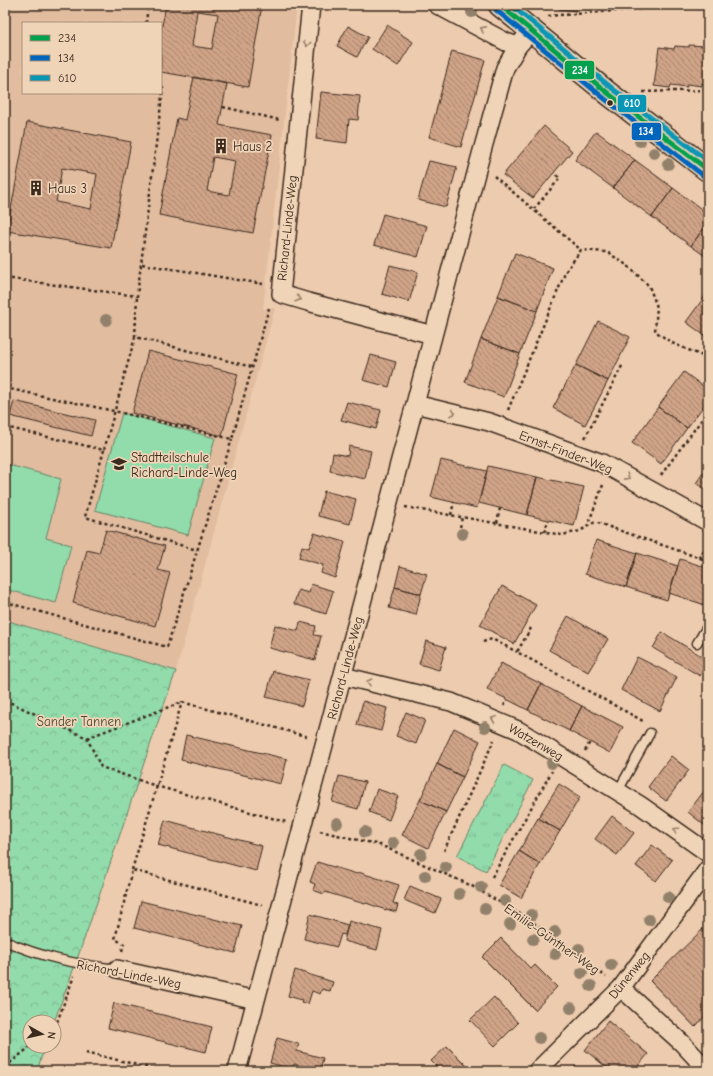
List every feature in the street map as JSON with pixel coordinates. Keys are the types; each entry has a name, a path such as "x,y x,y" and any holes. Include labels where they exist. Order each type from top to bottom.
{"street":[{"name":"Richard-Linde-Weg","path":"311,5 280,294 433,335"},
{"path":"437,5 506,42 522,32"},
{"path":"500,5 522,32 708,170"},
{"name":"Richard-Linde-Weg","path":"237,1071 416,404 478,162 505,68 522,32"},
{"name":"Ernst-Finder-Weg","path":"416,404 489,422 602,463 708,522"},
{"name":"Watzenweg","path":"343,676 451,702 518,730 640,805 708,853"},
{"name":"Dünenweg","path":"537,1071 621,988 708,869"},
{"name":"Richard-Linde-Weg","path":"117,969 256,1000"},
{"path":"621,988 682,1043 708,1071"}],"lane":[{"path":"697,643 708,625"},
{"path":"618,791 650,733"},
{"name":"Richard-Linde-Weg","path":"5,941 38,954 78,964 117,969"}],"path":[{"path":"146,22 148,5"},
{"path":"522,32 667,7"},
{"path":"162,88 137,296 135,337 85,517 197,550"},
{"path":"642,92 708,90"},
{"path":"222,107 299,122"},
{"path":"478,162 580,250 607,252 628,266 648,286 657,306 655,331 672,343 705,357 708,356"},
{"path":"534,210 560,178 554,173"},
{"path":"501,426 566,271 580,250"},
{"path":"142,264 267,284"},
{"path":"5,278 137,296"},
{"path":"5,602 167,647 232,439 269,308"},
{"path":"135,337 252,367"},
{"path":"577,454 623,364"},
{"path":"5,394 6,388 114,411 232,439"},
{"path":"650,490 708,411"},
{"path":"5,427 104,450"},
{"path":"587,527 610,468"},
{"path":"451,515 454,502"},
{"path":"389,504 562,535 580,532 595,522 708,561"},
{"path":"497,523 500,508"},
{"path":"458,533 462,517"},
{"path":"545,532 548,520"},
{"path":"700,558 708,540"},
{"path":"518,652 531,628"},
{"path":"483,642 492,639 518,652 647,723 650,733"},
{"path":"5,700 87,738 182,702 325,742"},
{"path":"117,969 124,944 115,939 132,870 182,702"},
{"path":"444,851 502,723"},
{"name":"Emilie-Günther-Weg","path":"87,738 101,767 156,786 303,827 380,845 470,885 527,918 621,988"},
{"path":"492,877 561,756"},
{"path":"132,870 280,910"},
{"path":"60,1014 78,964"},
{"path":"86,1052 161,1071"},
{"path":"5,1067 22,1053"}],"shaded area":[{"name":"Stadtteilschule Richard-Linde-Weg","path":"5,5 297,5 263,309 275,308 176,671 5,620"}],"green space":[{"path":"122,413 215,438 188,535 95,510"},
{"path":"5,464 61,479 46,538 71,545 56,603 5,589"},
{"name":"Sander Tannen","path":"5,620 176,671 86,935 57,1014 22,1014 22,1054 42,1054 37,1071 5,1071"},
{"path":"504,765 533,780 486,871 457,856"}],"building":[{"path":"166,5 262,5 248,87 162,72 162,26","holes":["197,11 218,14 212,49 192,46"]},
{"path":"559,5 608,5 607,8 592,6 592,10 576,8 576,11 559,9"},
{"path":"387,25 413,42 398,66 372,49"},
{"path":"348,26 368,37 357,57 337,46"},
{"path":"705,44 708,44 708,84 702,83 702,86 687,84 687,87 671,85 670,88 654,86 659,47 674,49 675,46 705,46"},
{"path":"452,51 485,60 461,147 429,137"},
{"name":"Haus 2","path":"194,77 227,84 219,125 272,135 253,233 159,215 177,118 185,120","holes":["213,157 235,161 229,195 207,191"]},
{"path":"321,92 360,96 358,120 349,119 347,143 316,139"},
{"name":"Haus 3","path":"27,122 131,142 111,248 7,231","holes":["62,168 97,174 91,209 56,202"]},
{"path":"544,126 572,151 533,198 503,175"},
{"path":"596,131 635,160 613,188 575,160"},
{"path":"635,160 673,188 652,217 613,188"},
{"path":"429,161 457,167 446,207 418,200"},
{"path":"673,188 708,214 708,222 691,246 652,217"},
{"path":"383,214 427,226 418,257 374,245"},
{"path":"708,222 708,258 691,246"},
{"path":"515,253 553,268 537,311 498,296"},
{"path":"390,265 418,272 409,302 382,294"},
{"path":"708,292 708,338 686,322"},
{"path":"498,296 537,311 520,354 481,339"},
{"path":"598,321 630,337 608,381 576,365"},
{"path":"481,339 520,354 504,397 465,382"},
{"path":"148,351 238,374 222,436 132,413"},
{"path":"371,355 396,362 389,387 363,380"},
{"path":"576,365 608,381 585,425 553,408"},
{"path":"684,372 708,390 708,400 687,428 658,407"},
{"path":"14,401 95,420 91,436 10,416"},
{"path":"347,402 381,410 376,429 341,420"},
{"path":"658,407 687,428 661,464 632,443"},
{"path":"349,446 371,451 365,479 330,471 333,453 348,456"},
{"path":"441,460 487,471 477,508 431,497"},
{"path":"488,466 537,477 527,515 479,503"},
{"path":"708,466 708,491 696,483"},
{"path":"537,477 584,487 574,526 527,515"},
{"path":"324,491 356,499 350,524 318,516"},
{"path":"106,530 165,546 158,570 170,573 155,626 73,603 87,550 99,553"},
{"path":"314,533 345,542 335,578 321,573 323,565 299,558 302,546 309,548"},
{"path":"596,540 637,553 626,587 585,574"},
{"path":"637,553 678,566 667,600 626,587"},
{"path":"680,559 708,568 708,606 669,593"},
{"path":"400,566 427,574 421,594 395,587"},
{"path":"311,584 333,591 326,614 294,604 298,590 309,593"},
{"path":"502,586 536,605 514,644 480,625"},
{"path":"395,587 421,594 416,615 389,608"},
{"path":"568,616 608,639 588,672 549,650"},
{"path":"300,622 316,626 314,635 321,636 315,660 269,648 275,625 298,631"},
{"path":"662,632 708,660 700,676 653,648"},
{"path":"426,641 446,647 439,670 419,664"},
{"path":"637,657 677,677 660,711 621,690"},
{"path":"501,663 541,684 528,710 487,689"},
{"path":"273,671 309,680 302,706 266,697"},
{"path":"541,684 582,706 569,731 528,710"},
{"path":"363,701 387,708 381,731 357,725"},
{"path":"582,706 623,727 610,753 569,731"},
{"path":"406,712 425,720 416,744 396,736"},
{"path":"454,728 480,741 463,777 437,764"},
{"path":"186,735 287,759 281,784 181,760"},
{"path":"671,756 689,770 666,801 648,787"},
{"path":"437,764 463,777 446,812 420,800"},
{"path":"339,776 365,782 358,809 332,802"},
{"path":"559,784 580,797 560,831 538,818"},
{"path":"708,786 708,819 704,825 688,812"},
{"path":"377,789 398,796 389,820 369,812"},
{"path":"420,800 446,812 428,848 402,835"},
{"path":"612,816 634,833 617,855 595,839"},
{"path":"538,818 560,831 540,864 519,851"},
{"path":"165,820 262,846 256,871 158,845"},
{"path":"652,845 672,860 656,881 636,866"},
{"path":"519,851 540,864 521,898 499,885"},
{"path":"317,862 357,874 358,872 399,885 393,903 398,905 396,912 313,890 315,884 310,882"},
{"path":"410,886 441,899 435,913 404,900"},
{"path":"141,901 242,926 235,953 134,928"},
{"path":"310,914 348,925 345,935 341,934 337,947 304,939"},
{"path":"349,921 382,930 377,950 344,941"},
{"path":"708,924 708,1013 695,1027 650,981"},
{"path":"501,938 531,969 535,965 557,987 535,1010 482,957"},
{"path":"295,970 333,982 330,991 322,989 320,994 312,991 308,1004 301,1002 302,1000 288,996"},
{"path":"494,997 518,1023 495,1046 470,1020"},
{"path":"114,1003 212,1027 206,1052 108,1028"},
{"path":"608,1021 648,1054 634,1071 611,1071 585,1050"},
{"path":"277,1038 299,1044 297,1051 323,1058 320,1071 294,1064 292,1069 270,1063"},
{"path":"447,1046 471,1070 470,1071 441,1071 431,1061"},
{"path":"575,1066 579,1071 570,1071"},
{"path":"305,1067 319,1071 304,1071"}],"transit line":[{"name":"234","path":"500,5 609,94 708,170"},
{"name":"610","path":"511,5 613,89 708,161"},
{"name":"134","path":"496,10 605,99 704,176"}],"place":[{"name":"Haus 2","path":"221,146"},
{"name":"Haus 3","path":"36,188"},
{"name":"Stadtteilschule Richard-Linde-Weg","path":"119,464"}]}
